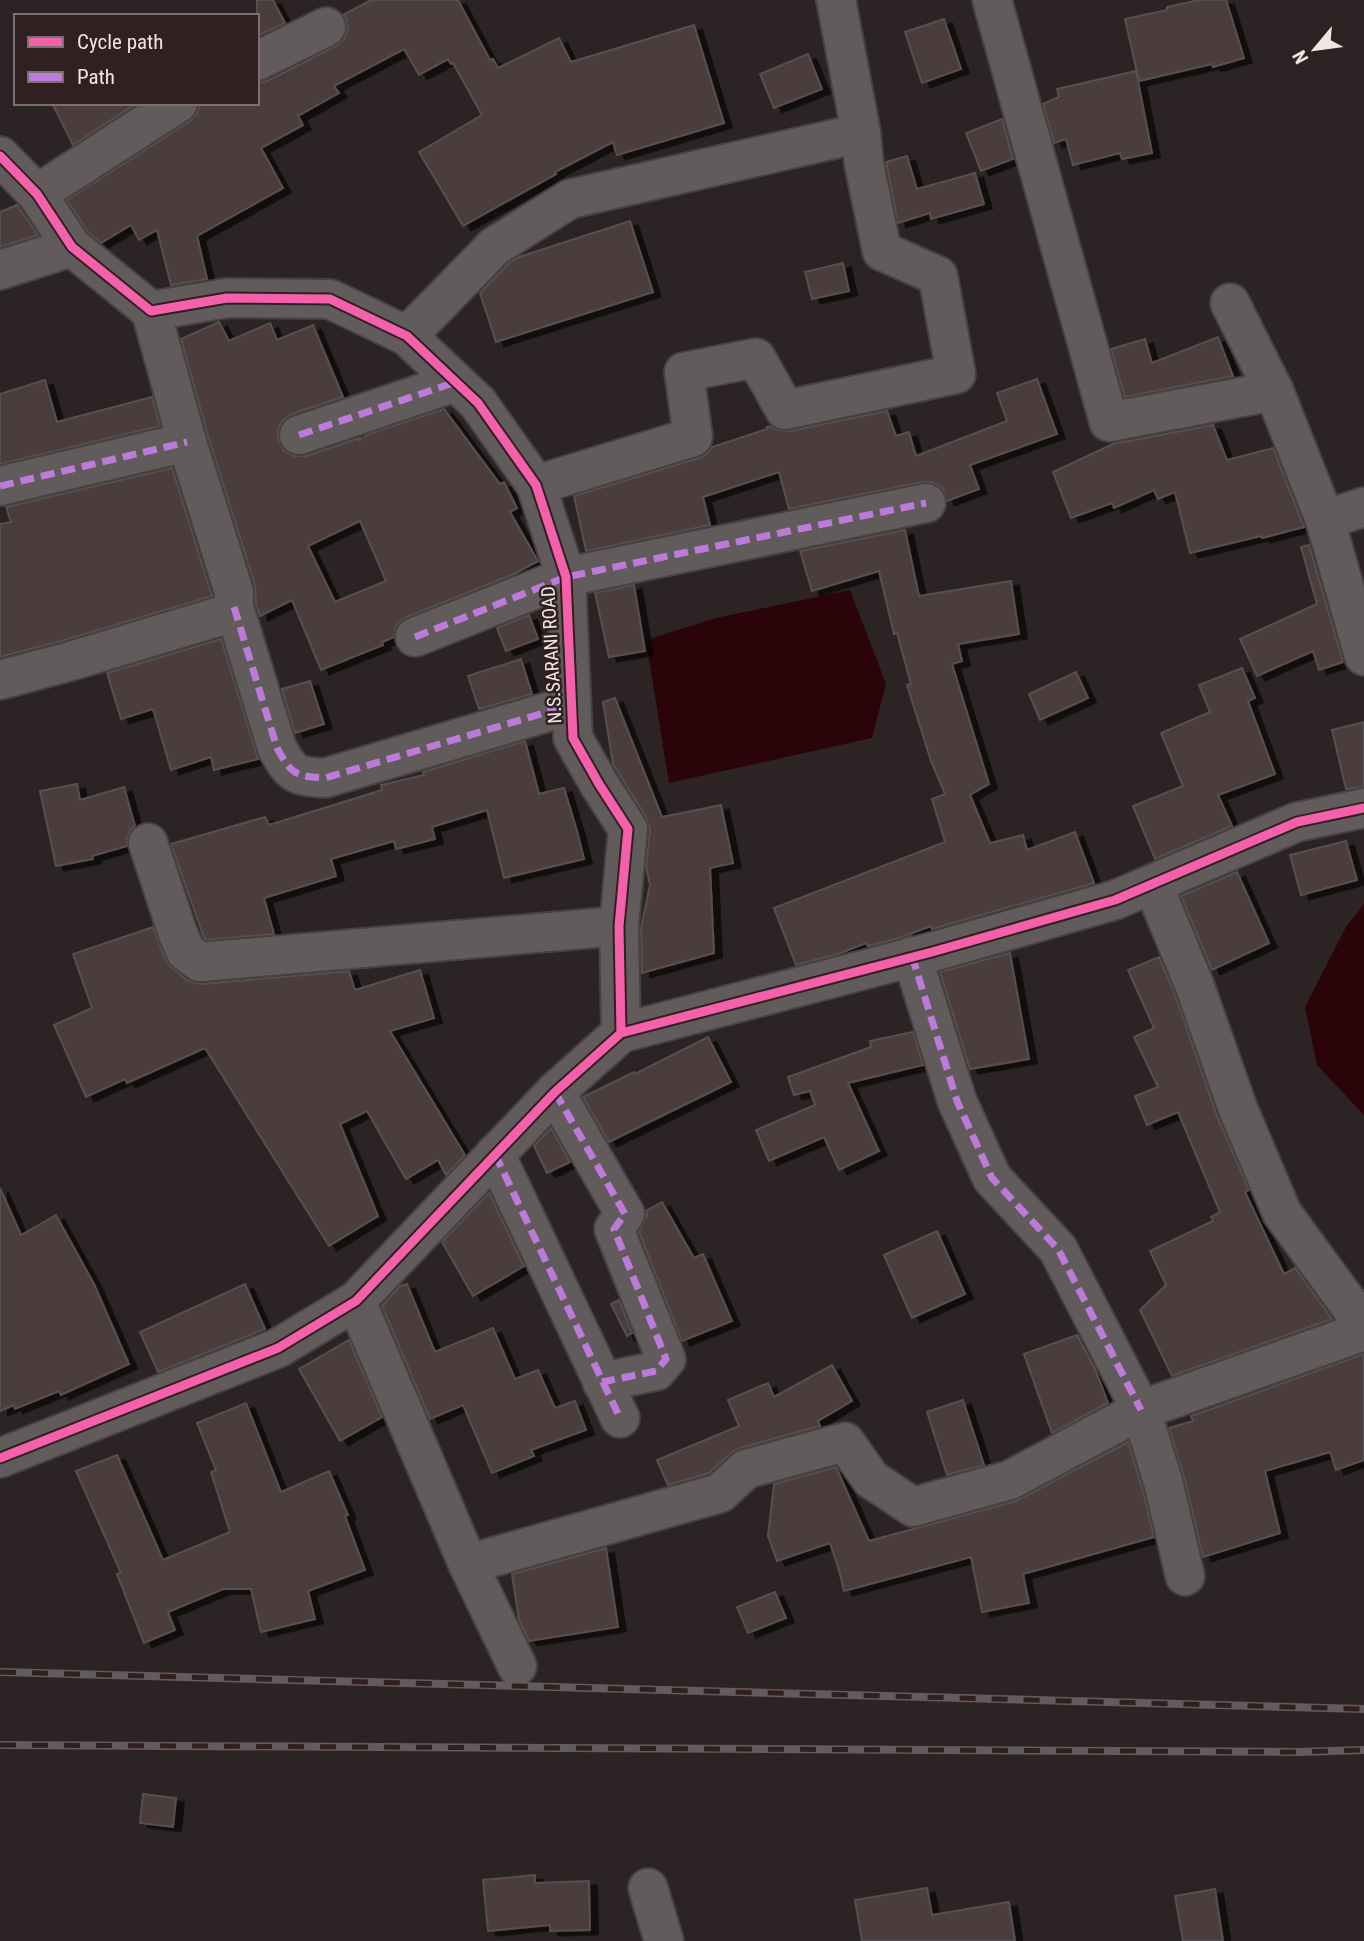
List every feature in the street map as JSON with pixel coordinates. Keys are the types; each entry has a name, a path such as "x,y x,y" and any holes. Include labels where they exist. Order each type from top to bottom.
{"street":[{"path":"536,485 693,437 684,372 756,358 785,410 956,374 938,275 882,251 836,0"},
{"path":"992,0 1109,422 1274,391"},
{"path":"259,60 326,27"},
{"path":"37,194 175,105"},
{"path":"407,335 495,246 570,199 860,133"},
{"path":"0,156 37,194 72,247 151,311 187,442 234,592 234,607 277,748 289,769 306,777 325,778 571,705"},
{"path":"0,270 72,247"},
{"name":"N.S.SARANI ROAD","path":"151,311 227,298 331,299 407,335 478,403 536,485 566,577 572,738 628,829 619,926 621,1032"},
{"path":"1230,303 1274,391 1325,520 1364,656"},
{"path":"299,435 456,382"},
{"path":"0,486 187,442"},
{"path":"415,637 566,577 926,503"},
{"path":"1325,520 1364,507"},
{"path":"0,680 225,615 234,607"},
{"path":"0,1458 278,1348 356,1301 555,1092 621,1032 1115,900 1297,822 1364,808"},
{"path":"148,842 178,934 186,952 200,962 619,926"},
{"path":"1153,885 1194,984 1238,1109 1282,1213 1364,1325"},
{"path":"912,956 957,1101 992,1178 1058,1249 1141,1410 1164,1485 1185,1576"},
{"path":"555,1092 625,1214 614,1229 666,1359 656,1371 602,1382"},
{"path":"495,1154 620,1418"},
{"path":"356,1301 468,1564 517,1666"},
{"path":"468,1564 720,1493 746,1469 845,1442 871,1479 913,1507 1010,1480 1141,1410 1364,1331"},
{"path":"648,1888 664,1941"}],"shaded area":[{"path":"850,590 886,684 872,738 669,783 646,640 716,618"},
{"path":"1364,904 1364,1115 1317,1065 1305,1007 1346,927"}],"building":[{"path":"257,0 273,0 285,23 259,35"},
{"path":"371,0 458,0 490,60 493,59 498,68 559,38 571,62 694,25 724,123 617,155 613,142 555,172 556,174 463,226 419,152 482,115 453,63 448,59 419,75 404,49 334,86 339,93 298,116 303,125 261,148 283,188 197,236 207,279 171,285 157,230 139,240 131,225 101,243 88,232 67,200 190,121 197,114 199,105 259,105 259,83 336,46 344,39 348,29 343,15"},
{"path":"1199,0 1226,0 1244,58 1213,67 1212,64 1139,81 1125,19"},
{"path":"944,19 961,69 922,83 905,32"},
{"path":"808,54 822,89 774,108 760,74"},
{"path":"1136,71 1152,153 1122,159 1120,153 1073,165 1066,139 1054,143 1043,104 1059,97 1057,89"},
{"path":"53,105 134,105 73,145"},
{"path":"1002,119 1013,159 981,171 966,133"},
{"path":"907,156 917,189 975,173 984,204 931,219 930,213 898,223 886,162"},
{"path":"17,205 38,235 0,247 0,212"},
{"path":"630,221 653,292 496,342 480,293 509,263 519,257"},
{"path":"843,263 849,291 812,299 805,272"},
{"path":"219,322 229,341 270,323 277,340 313,325 343,397 292,414 282,421 278,430 278,441 284,451 294,456 306,456 360,440 369,434 444,409 500,484 504,482 517,508 510,512 538,561 514,574 407,617 397,624 394,637 382,642 383,645 321,670 292,600 260,616 255,585 181,339","holes":["360,521 386,581 335,602 308,546"]},
{"path":"1218,337 1233,376 1125,397 1111,349 1145,339 1152,363"},
{"path":"1037,379 1057,434 970,465 979,489 947,501 942,488 932,482 922,482 789,509 779,472 703,497 710,525 586,551 574,496 699,458 712,447 767,427 790,431 887,411 896,436 909,432 916,456 1007,421 997,393"},
{"path":"45,380 57,422 152,397 160,426 0,464 0,394"},
{"path":"1213,425 1227,460 1273,448 1304,527 1190,553 1175,492 1158,499 1154,490 1114,508 1112,503 1071,518 1053,472 1113,444"},
{"path":"172,468 212,596 0,657 0,524 11,522 6,507"},
{"path":"905,530 919,596 1011,581 1019,634 958,644 962,661 952,664 989,784 970,795 990,843 1023,835 1027,850 1075,832 1094,883 932,929 931,926 899,938 868,946 866,943 796,965 774,908 945,842 932,799 945,794 931,761 907,685 911,684 897,633 894,634 879,571 812,591 800,551"},
{"path":"1309,545 1343,662 1319,670 1313,651 1257,676 1240,639 1317,604 1301,547"},
{"path":"634,585 645,651 609,657 595,593"},
{"path":"529,615 538,639 506,651 497,628"},
{"path":"221,639 258,759 214,770 211,757 171,770 153,709 121,719 107,673"},
{"path":"521,659 532,694 479,709 468,676"},
{"path":"1242,668 1255,698 1248,701 1275,774 1218,795 1232,826 1155,859 1133,806 1183,786 1161,733 1210,712 1199,685"},
{"path":"1076,672 1088,698 1040,720 1029,694"},
{"path":"310,681 324,724 295,733 282,689"},
{"path":"615,698 662,817 721,805 733,863 710,868 714,953 642,973 641,928 650,885 646,867 650,830 646,817 613,764 603,702"},
{"path":"1364,722 1364,787 1346,789 1332,730"},
{"path":"525,741 539,794 564,788 584,859 504,878 487,810 432,827 435,839 396,849 394,841 331,859 336,876 264,898 274,934 206,940 204,938 171,844 265,817 269,825 382,790 381,785 424,775 423,772"},
{"path":"77,784 80,800 124,787 135,826 127,838 127,846 92,856 93,859 56,866 40,791"},
{"path":"1346,841 1357,880 1301,895 1290,855"},
{"path":"1237,872 1269,943 1212,970 1181,896"},
{"path":"153,927 166,961 187,980 201,984 349,971 355,990 420,970 434,1018 390,1031 465,1155 446,1175 438,1160 406,1179 367,1111 340,1124 378,1216 329,1246 205,1048 127,1083 125,1079 86,1097 54,1025 92,1008 73,954"},
{"path":"1010,953 1029,1059 970,1069 940,972"},
{"path":"1159,957 1217,1116 1249,1190 1245,1192 1284,1274 1295,1268 1332,1319 1172,1376 1140,1310 1166,1285 1150,1251 1213,1221 1211,1217 1220,1212 1178,1112 1147,1125 1135,1096 1158,1087 1134,1037 1154,1028 1128,970"},
{"path":"913,1032 923,1065 848,1083 879,1151 839,1170 824,1137 769,1161 756,1130 815,1105 810,1091 794,1095 788,1077 871,1047 870,1041"},
{"path":"708,1037 731,1082 609,1142 583,1097"},
{"path":"551,1128 570,1162 547,1173 534,1146"},
{"path":"0,1188 21,1235 56,1215 94,1284 129,1364 61,1395 59,1391 15,1409 14,1405 0,1411"},
{"path":"489,1193 524,1266 473,1296 442,1242"},
{"path":"662,1202 694,1258 703,1254 732,1321 682,1341 639,1232 647,1216 646,1211"},
{"path":"937,1231 965,1294 912,1318 884,1255"},
{"path":"245,1284 265,1329 158,1372 140,1332"},
{"path":"407,1284 435,1352 493,1328 515,1379 538,1370 555,1408 575,1401 586,1430 531,1450 534,1456 492,1473 463,1405 430,1419 382,1306 400,1286"},
{"path":"619,1300 632,1333 627,1336 611,1304"},
{"path":"1077,1335 1095,1369 1108,1403 1052,1433 1024,1354"},
{"path":"349,1340 382,1417 340,1441 299,1369"},
{"path":"1364,1354 1364,1460 1336,1470 1330,1452 1265,1471 1280,1533 1203,1557 1185,1480 1169,1428 1193,1421 1191,1416"},
{"path":"832,1365 852,1401 818,1421 820,1426 740,1448 709,1473 668,1485 657,1460 739,1426 728,1400 768,1383 774,1397"},
{"path":"963,1400 984,1465 947,1475 927,1412"},
{"path":"246,1403 281,1492 329,1471 348,1515 345,1516 365,1570 308,1591 315,1619 261,1632 251,1589 223,1589 168,1612 175,1630 144,1643 117,1574 121,1573 76,1471 117,1455 163,1560 230,1532 211,1472 216,1470 197,1423"},
{"path":"1128,1442 1154,1537 1023,1574 1029,1603 982,1612 971,1557 844,1591 830,1543 777,1561 768,1536 774,1484 836,1467 869,1541 1016,1501"},
{"path":"606,1548 618,1627 529,1641 519,1620 512,1574"},
{"path":"775,1592 786,1618 748,1633 737,1607"},
{"path":"143,1794 176,1798 173,1827 140,1823"},
{"path":"535,1875 535,1883 589,1881 590,1930 550,1931 550,1925 488,1931 483,1880"},
{"path":"927,1888 932,1915 1009,1902 1015,1941 862,1941 855,1900"},
{"path":"1215,1889 1223,1941 1183,1941 1175,1896"}],"railway":[{"path":"0,1672 1364,1709"},
{"path":"0,1745 1299,1752 1364,1750"}],"marked path":[{"path":"299,435 456,382"},
{"path":"0,486 187,442"},
{"path":"415,637 566,577 926,503"},
{"path":"234,607 277,748 291,769 301,775 325,778 571,705"},
{"path":"912,956 957,1101 992,1178 1058,1249 1141,1410"},
{"path":"555,1092 625,1214 614,1229 666,1359 656,1371 602,1382"},
{"path":"495,1154 620,1418"}],"cycle path":[{"path":"0,156 37,194 72,247 151,311 227,298 330,299 407,336 478,403 536,485 566,577 573,738 628,829 619,926 621,1033"},
{"path":"0,1458 278,1348 356,1301 555,1092 621,1033 932,952 1115,900 1297,822 1364,808"}]}
